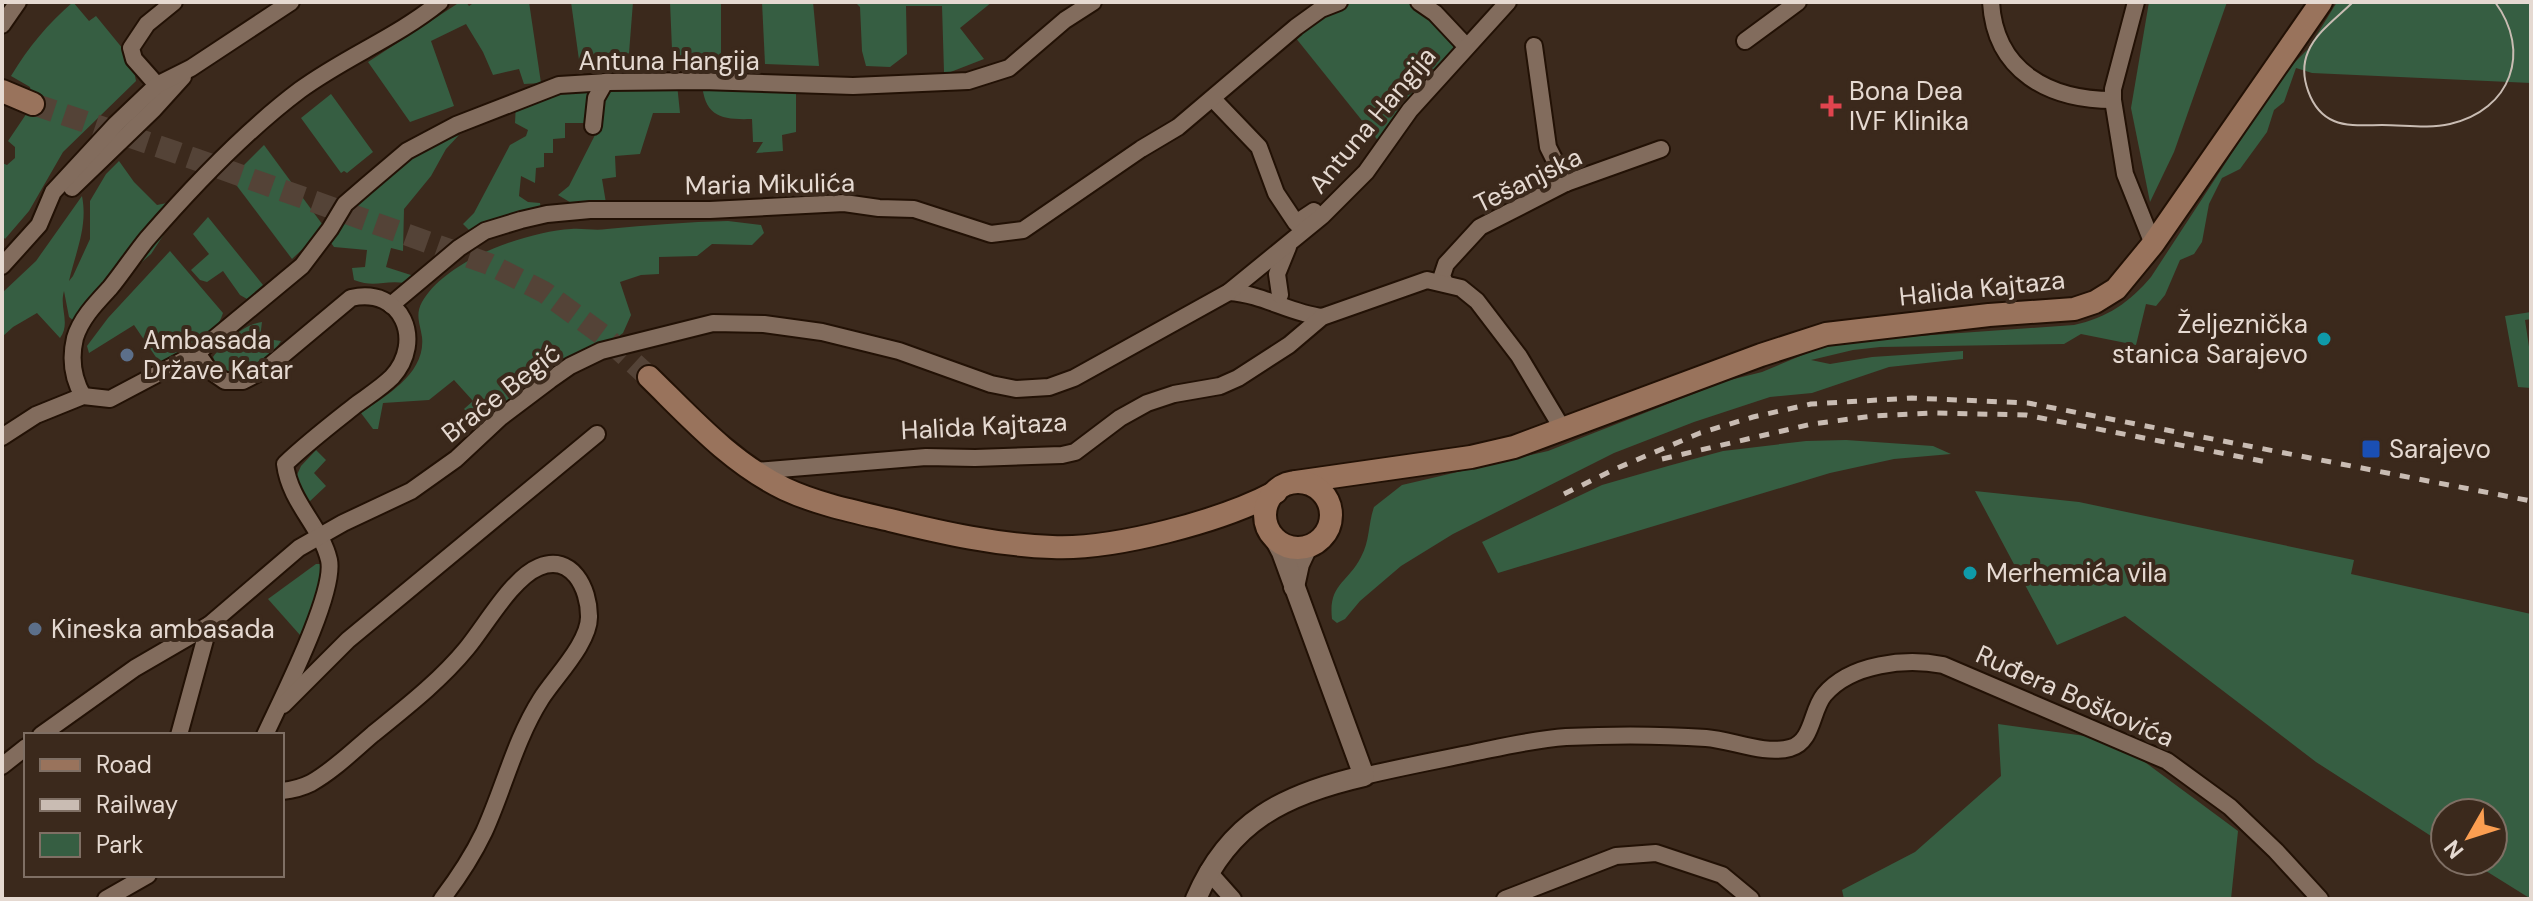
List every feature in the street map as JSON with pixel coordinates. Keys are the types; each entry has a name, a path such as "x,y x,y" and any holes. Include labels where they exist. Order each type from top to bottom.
{"main road":[{"name":"Halida Kajtaza","path":"649,377 710,437 786,490 850,511 979,540 1055,548 1129,539 1224,515 1286,487 1471,457 1514,447 1772,351 1826,334 1974,316 2074,309 2095,302 2116,289 2153,244 2321,2"},
{"path":"2,91 33,104"},
{"name":"Halida Kajtaza","path":"1330,508 1346,487 1376,471"},
{"path":"1286,487 1315,487 1325,496 1330,508 1331,518 1324,537 1307,547 1286,546 1271,532 1266,508 1286,487"},
{"name":"Halida Kajtaza","path":"1224,515 1243,517 1271,532"}],"street":[{"path":"2,25 18,2"},
{"path":"157,85 134,59 131,48 147,24 174,2"},
{"path":"39,225 53,192 157,85 191,68 291,2"},
{"path":"83,396 71,363 76,335 95,302 146,241 237,145 294,94 371,45 415,22 440,2"},
{"name":"Antuna Hangija","path":"2,437 36,415 83,396 110,399 197,353 302,266 345,204 407,151 456,125 559,85 702,81 853,86 968,81 1009,68 1065,20 1093,2"},
{"name":"Maria Mikulića","path":"391,305 459,248 485,231 547,214 844,203 914,209 991,234 1023,230 1178,127 1296,27 1321,9 1339,2"},
{"path":"1419,2 1435,13 1466,46"},
{"name":"Antuna Hangija","path":"1229,292 1322,216 1366,172 1410,110 1508,2"},
{"path":"1745,41 1798,2"},
{"path":"1991,2 1998,38 2007,53 2043,88 2094,100 2113,100"},
{"path":"2136,2 2113,89 2113,100 2125,174 2153,244"},
{"path":"1534,46 1548,147 1566,183"},
{"path":"2,266 83,176 154,109 191,68"},
{"path":"593,126 596,98 605,82"},
{"path":"1213,99 1259,147 1276,193 1296,223 1366,172"},
{"name":"Tešanjska","path":"1445,283 1442,276 1446,264 1480,227 1566,183 1661,149"},
{"path":"1280,295 1277,274 1280,261 1293,240"},
{"path":"1251,272 1280,295 1293,311"},
{"name":"Halida Kajtaza","path":"755,471 926,457 975,458 1075,452 1120,418 1147,403 1174,394 1220,386 1238,378 1289,345 1322,317 1415,283 1427,280 1445,283"},
{"path":"1445,283 1461,288 1498,326 1562,428"},
{"path":"1229,292 1267,299 1293,311 1322,317"},
{"name":"Braće Begić","path":"44,733 135,668 209,625 299,548 411,491 456,459 526,397 570,366 601,351 713,323 764,324 862,341 947,366 991,384 1030,390 1074,378 1229,292"},
{"path":"197,353 209,370 225,381 243,381 266,369 351,298 364,295 376,296 391,305 408,330 409,348 391,377 285,464 287,480 329,560 328,585 321,609 266,733"},
{"path":"276,712 348,640 597,434"},
{"path":"1196,899 1208,871 1244,828 1260,815 1300,796 1364,776 1271,532"},
{"path":"1294,587 1307,547"},
{"path":"284,791 308,785 329,772 410,703 460,657 516,582 540,567 556,564 572,570 588,598 590,620 578,646 527,721 484,832 463,871 442,899"},
{"path":"180,733 209,625"},
{"name":"Ruđera Boškovića","path":"1364,776 1567,737 1702,738 1784,750 1798,745 1813,724 1815,711 1825,694 1847,677 1889,664 1925,661 1943,665 2167,761 2230,807 2316,897"},
{"path":"2,766 24,749"},
{"path":"1505,899 1616,856 1656,853 1722,875 1751,899"},
{"path":"1208,871 1233,899"},
{"path":"106,899 144,877"}],"green space":[{"path":"73,2 89,21 96,16 132,60 136,81 63,152 29,211 5,239 2,235 2,163 7,165 15,158 15,147 8,141 33,104 30,87 11,76 39,36"},
{"path":"460,2 466,2 469,6 475,2 529,2 541,83 524,84 519,69 493,75 466,24 431,41 454,106 410,122 368,62"},
{"path":"571,2 633,2 628,66 580,67"},
{"path":"670,2 738,2 721,3 721,62 679,61 678,74 673,73"},
{"path":"762,2 813,2 819,66 765,64"},
{"path":"855,2 992,2 960,28 984,59 944,72 942,6 906,6 907,54 890,67 866,66 862,51 860,7"},
{"path":"1339,2 1416,2 1468,51 1384,148 1291,32"},
{"path":"2149,2 2227,2 2174,152 2150,202 2131,108"},
{"path":"2337,2 2531,2 2531,83 2312,73 2296,68 2284,102 2274,110 2267,132 2240,169 2222,178 2209,204 2202,242 2194,254 2180,260 2165,295 2156,306 2146,304 2136,345 2081,334 2064,344 1880,347 1811,360 1830,364 1872,357 1963,351 1963,359 1889,367 1812,393 1770,397 1614,453 1453,534 1401,566 1360,601 1345,619 1337,623 1332,619 1333,598 1364,551 1374,507 1402,485 1548,451 1726,381 1762,372 1812,351 1848,341 2074,325 2117,308 2151,277 2285,72 2308,49"},
{"path":"608,82 677,84 680,113 653,113 640,154 615,156 616,177 602,179 606,203 573,204 558,195 569,186 595,135 599,107"},
{"path":"702,82 796,86 796,132 782,135 783,151 756,153 763,142 753,142 752,119 732,119 716,114 706,103"},
{"path":"591,83 591,123 565,123 565,138 553,139 553,153 544,153 544,167 536,168 535,183 521,176 519,196 528,202 540,203 542,215 472,233 463,224 474,213 510,145 526,136 528,130 515,123 516,102"},
{"path":"331,94 373,152 347,173 341,173 301,118"},
{"path":"459,135 404,209 403,251 391,248 386,267 414,276 405,283 354,280 352,268 365,267 367,250 334,247 329,240 342,222 370,191 402,165"},
{"path":"264,145 325,228 292,259 231,178"},
{"path":"119,161 157,205 167,203 170,225 151,254 74,321 69,317 64,291 65,327 60,338 37,313 2,337 2,293 36,261 82,196 82,228 69,281 73,276 90,239 90,201 106,174"},
{"path":"208,217 263,285 247,299 240,295 223,271 207,282 200,280 191,270 209,254 193,234"},
{"path":"728,221 761,225 764,233 752,245 712,244 697,256 659,257 659,274 641,275 620,282 631,315 623,333 569,357 503,411 488,415 491,419 483,427 464,409 473,401 454,380 429,400 383,403 378,429 373,429 361,413 393,391 411,372 422,350 418,315 422,302 433,287 468,261 510,242 552,231"},
{"path":"170,251 223,313 213,331 198,345 162,366 134,325 89,353 87,346 108,318"},
{"path":"2531,312 2531,319 2525,320 2531,360 2531,388 2518,387 2505,316"},
{"path":"262,322 260,338 281,341 275,349 247,370 227,372 219,367 213,357 223,346 241,330"},
{"path":"1846,440 1933,446 1951,454 1894,459 1830,473 1498,573 1482,542 1602,485 1668,466 1723,451 1806,441"},
{"path":"316,450 326,460 314,473 326,486 309,502 296,477 301,466"},
{"path":"1975,491 2079,502 2354,560 2351,574 2531,614 2531,899 2496,877 2509,877 2509,797 2429,797 2429,835 2316,762 2125,616 2057,645"},
{"path":"316,564 327,564 308,644 268,599"},
{"path":"1998,724 2115,740 2238,831 2231,899 1844,899 1842,890 1915,852 2001,776"}],"tunnel":[{"path":"33,104 489,264 544,292 604,336 649,377"}],"tram line":[{"path":"2353,2 2322,31 2308,52 2304,71 2313,101 2326,116 2339,123 2425,127 2471,117 2488,106 2501,92 2513,59 2512,40 2495,2"}],"railway":[{"path":"1564,494 1700,433 1753,417 1811,404 1912,398 2028,403 2531,501"},
{"path":"1662,459 1812,424 1873,416 1935,413 2026,415 2272,463"}],"place":[{"name":"Bona Dea IVF Klinika","path":"1831,106"},
{"name":"Željeznička stanica Sarajevo","path":"2324,339"},
{"name":"Ambasada Države Katar","path":"127,355"},
{"name":"Sarajevo","path":"2371,449"},
{"name":"Merhemića vila","path":"1970,573"},
{"name":"Kineska ambasada","path":"35,629"}]}
